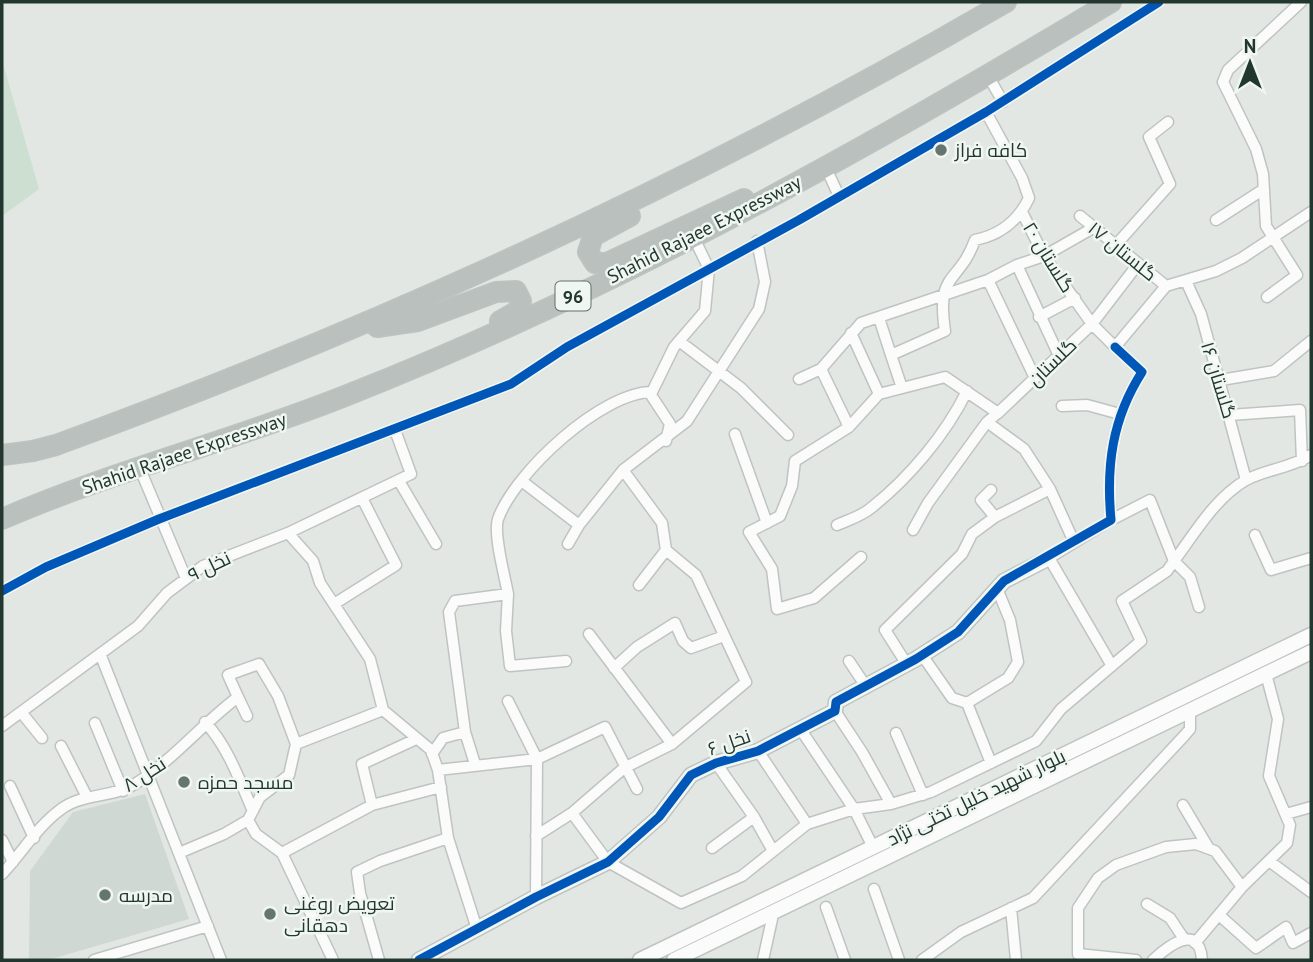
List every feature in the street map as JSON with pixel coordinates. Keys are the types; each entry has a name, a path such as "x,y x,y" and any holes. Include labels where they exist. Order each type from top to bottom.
{"highway":[{"path":"2,455 33,452 67,440 348,331 556,239 914,54 1006,2"},
{"name":"Shahid Rajaee Expressway","path":"2,519 349,395 518,323 694,238 1111,2"},
{"path":"663,186 648,207 593,236 587,252 592,260 601,264 607,263 739,200 783,189"},
{"path":"348,331 418,321 496,292 516,291 521,301 519,311 449,353"}],"street":[{"path":"2,591 46,567 159,519 511,384 567,347 709,270 1003,102 1159,2"},
{"path":"1267,297 1297,275 1272,240 1263,213 1264,189 1256,149 1223,82 1228,70 1301,2"},
{"path":"987,74 1003,102"},
{"name":"گلستان ۲۰","path":"986,112 1022,178 1028,198 1022,212 1044,256 1092,324"},
{"path":"1115,246 1170,184 1149,137 1168,122"},
{"path":"825,166 839,196"},
{"path":"1216,220 1264,189"},
{"path":"891,355 945,331 941,296 949,278 969,258 975,240 993,236 1022,212"},
{"path":"1111,520 1110,452 1119,414 1142,372 1115,347 1166,286 1216,271 1272,240 1311,212"},
{"name":"گلستان ۱۷","path":"1080,216 1166,286"},
{"path":"799,379 821,369 861,323 988,280 1017,265 1044,256 1093,228"},
{"path":"566,661 510,666 506,631 508,594 498,520 523,482 566,432 638,392 652,392 679,341 705,311 709,270 694,238"},
{"path":"568,544 579,525 624,470 666,440 687,421 759,309 765,282 757,241"},
{"path":"1092,324 1138,264"},
{"path":"1017,265 1060,358"},
{"path":"988,280 1035,378"},
{"name":"گلستان ۱۶","path":"1186,281 1201,314 1205,338 1221,380 1246,480"},
{"path":"1039,317 1075,298"},
{"path":"879,318 902,388"},
{"name":"گلستان","path":"913,530 928,503 988,422 1060,358 1092,324 1115,347"},
{"path":"850,333 879,394"},
{"path":"679,341 719,371 788,435"},
{"path":"1221,380 1274,371 1311,341"},
{"path":"821,369 849,426"},
{"path":"861,557 814,598 777,609 772,569 749,532 780,516 792,486 795,461 849,426 879,394 945,377 998,413"},
{"path":"837,525 869,510 899,482 954,418 967,391"},
{"path":"649,392 670,424 666,440"},
{"path":"1062,406 1087,405 1119,414"},
{"path":"572,813 608,862 681,903 742,876 807,824 855,809 891,804 923,795 1036,741 1061,709 1141,641 1122,601 1167,571 1214,507 1246,480 1306,458 1300,410 1230,415"},
{"path":"988,422 1024,449 1050,489 1074,542"},
{"name":"نخل ۹","path":"2,726 101,656 138,626 186,576 216,560 288,533 363,500 411,474 395,430"},
{"path":"735,434 767,523"},
{"path":"140,469 159,519 186,576"},
{"path":"536,836 572,813 624,768 672,744 746,682 696,575 666,550 662,523 624,470"},
{"path":"399,481 436,544"},
{"path":"523,482 579,525"},
{"path":"906,663 885,630 962,554 972,534 995,517 1050,489"},
{"path":"990,490 981,500 995,517"},
{"path":"334,604 396,565 363,500"},
{"path":"1112,666 1049,558 1150,500 1174,561 1190,578 1199,607"},
{"path":"288,533 313,561 320,583 370,659 383,710 432,754 438,770 448,838 477,929"},
{"path":"1255,535 1271,569 1311,558"},
{"path":"639,585 666,550"},
{"name":"نخل ۶","path":"419,960 608,862 659,817 691,775 716,763 758,751 835,711 836,702 958,632 998,591 1003,581 1049,558"},
{"path":"967,703 1008,678 1018,662 1010,620 998,591"},
{"path":"475,764 465,733 449,612 455,601 464,598 508,594"},
{"path":"614,668 637,647 675,623 683,641 691,648 724,636"},
{"path":"589,634 672,744"},
{"name":"بلوار شهید خلیل تختی نژاد","path":"640,960 1311,635"},
{"name":"بلوار شهید خلیل تختی نژاد","path":"674,960 1311,652"},
{"path":"922,655 952,698 967,703 991,763"},
{"path":"101,656 221,960"},
{"path":"849,661 865,685"},
{"path":"179,853 225,834 250,815 260,797 289,775 296,744 278,696 259,664 228,674 247,716"},
{"path":"1153,960 1172,942 1189,941 1219,915 1242,887 1287,843 1290,825 1269,776 1278,719 1266,674"},
{"name":"نخل ۸","path":"2,874 60,809 87,797 122,791 177,752 205,722 238,697"},
{"path":"508,701 537,759 536,897"},
{"path":"296,744 383,710"},
{"path":"922,960 961,932 1032,898 1190,729 1190,710"},
{"path":"835,711 891,804"},
{"path":"21,712 42,738"},
{"path":"205,722 217,735 233,763 256,834 282,853 333,960"},
{"path":"95,723 122,791"},
{"path":"438,770 537,759 605,727 637,789"},
{"path":"802,730 855,809 873,847"},
{"path":"432,754 443,738 465,733"},
{"path":"896,733 923,795"},
{"path":"372,805 362,764 414,740"},
{"path":"61,746 87,797"},
{"path":"758,751 807,824"},
{"path":"716,763 754,817 773,851"},
{"path":"10,786 34,838"},
{"path":"282,853 372,805 441,787"},
{"path":"1183,805 1208,847"},
{"path":"1286,814 1311,807"},
{"path":"712,848 754,817"},
{"path":"379,960 360,893 357,872 380,861 448,838"},
{"path":"2,840 13,862"},
{"path":"1136,960 1076,957 1078,908 1098,877 1116,865 1167,848 1196,844 1215,851 1242,887"},
{"path":"1269,860 1311,892"},
{"path":"874,889 899,960"},
{"path":"1147,904 1170,918 1201,952 1202,960"},
{"path":"826,907 845,960"},
{"path":"1011,908 1016,960"},
{"path":"763,960 774,910"},
{"path":"1219,915 1256,948 1286,927 1293,943 1311,933"},
{"path":"94,960 115,957 208,926"}],"shaded area":[{"name":"مدرسه","path":"145,794 189,919 48,960 29,960 30,871 73,812"}],"green space":[{"path":"2,60 39,189 2,216"}],"cycle path":[{"path":"2,591 46,567 159,519 511,384 567,347 799,220 986,112 1159,2"},
{"path":"419,960 608,862 659,817 691,775 716,763 758,751 835,711 836,702 916,659 958,632 1004,581 1111,520 1113,443 1124,407 1142,372 1115,347"}],"place":[{"name":"کافه فراز","path":"941,150"},
{"name":"مسجد حمزه","path":"184,782"},
{"name":"مدرسه","path":"105,895"},
{"name":"تعویض روغنی دهقانی","path":"270,914"}]}
